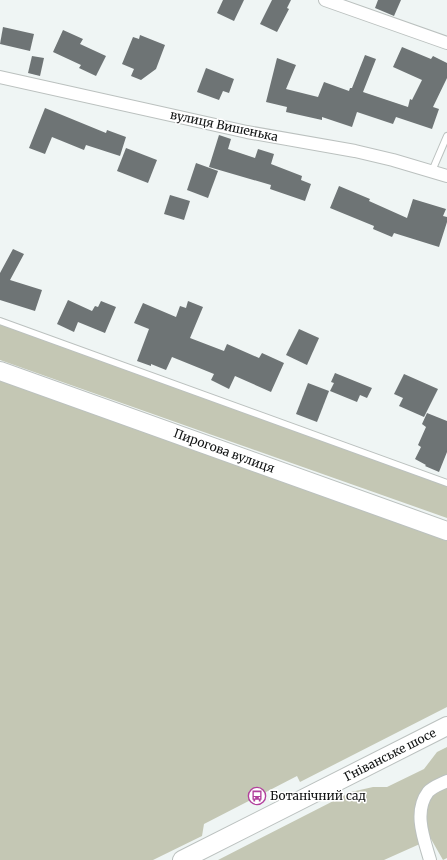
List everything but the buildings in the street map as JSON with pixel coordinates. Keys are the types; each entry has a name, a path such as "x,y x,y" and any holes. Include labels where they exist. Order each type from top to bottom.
{"main road":[{"name":"Пирогова вулиця","path":"0,371 447,531"},
{"name":"Гніванське шосе","path":"182,860 447,726"}],"street":[{"path":"325,0 447,43"},
{"name":"вулиця Вишенька","path":"0,77 247,132 355,151 393,160 447,176"},
{"path":"430,860 420,822 421,810 429,791 447,781"}],"lane":[{"path":"432,171 447,136"},
{"path":"0,321 447,483"}],"green space":[{"path":"0,321 447,483 447,518 0,360"},
{"path":"0,371 447,531 447,707 300,782 297,776 204,824 202,836 153,860 0,860"},
{"path":"447,747 447,858 443,860 431,839 384,860 218,860 351,792 373,787 387,787 424,769 437,752"}],"place":[{"name":"Ботанічний сад","path":"257,796"}]}
